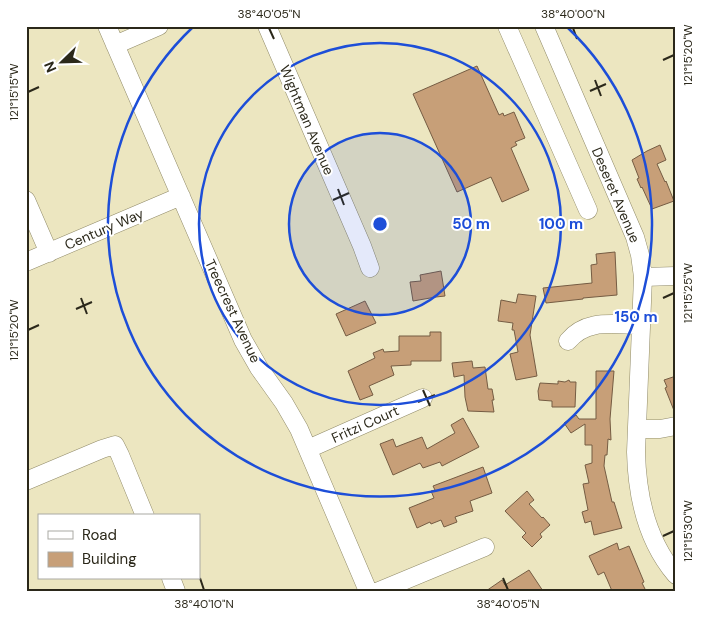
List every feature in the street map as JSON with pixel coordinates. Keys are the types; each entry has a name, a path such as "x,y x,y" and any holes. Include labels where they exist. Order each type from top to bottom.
{"street":[{"name":"Treecrest Avenue","path":"107,26 248,349 299,429 368,591"},
{"path":"115,45 159,26"},
{"name":"Wightman Avenue","path":"267,26 370,268"},
{"path":"507,26 588,210"},
{"name":"Deseret Avenue","path":"544,26 635,237 640,255 643,277 636,473 643,513 650,532 659,552 676,575"},
{"name":"Century Way","path":"26,262 181,196"},
{"path":"26,200 49,253"},
{"path":"643,277 676,276"},
{"path":"568,341 580,330 589,326 641,325"},
{"name":"Fritzi Court","path":"308,449 423,398"},
{"path":"637,429 660,429 676,426"},
{"path":"26,481 114,445 144,514"},
{"path":"379,591 485,547"}],"building":[{"path":"477,66 499,115 503,113 504,116 514,112 525,138 515,142 517,145 511,148 529,190 502,202 491,177 457,192 413,94"},
{"path":"660,145 666,160 657,164 674,201 652,209 637,179 639,178 632,160"},
{"path":"615,252 617,295 546,303 543,288 592,283 591,265 597,264 596,254"},
{"path":"441,271 445,296 413,301 410,282 421,281 420,275"},
{"path":"518,294 536,296 530,335 537,376 516,380 510,354 518,352 514,330 512,330 513,323 498,321 501,300 516,303"},
{"path":"365,301 376,323 346,336 336,314"},
{"path":"430,332 441,332 441,361 411,361 411,365 391,366 394,375 369,386 373,395 360,400 348,371 375,358 373,353 383,349 384,352 399,351 399,336 430,336"},
{"path":"472,361 473,368 485,367 488,389 492,389 494,412 468,411 464,375 454,377 452,363"},
{"path":"596,371 614,371 610,419 611,440 608,439 604,466 612,502 614,502 622,528 594,535 591,521 585,523 582,512 588,510 583,484 589,483 585,465 592,463 592,445 585,445 585,424 571,433 564,423 576,415 579,419 596,419"},
{"path":"676,376 675,413 665,388 667,387 664,380"},
{"path":"569,380 570,382 576,382 575,407 552,407 552,401 539,400 538,391 540,383 558,384 558,381 565,382"},
{"path":"463,418 479,447 442,466 440,462 423,468 420,463 393,475 380,444 393,439 396,447 422,437 427,449 455,433 451,425"},
{"path":"483,467 492,493 470,501 473,511 455,517 457,522 444,527 441,520 431,524 430,522 417,528 409,508 434,498 431,491 435,490 433,486"},
{"path":"527,491 534,500 529,504 550,525 540,534 542,537 532,547 522,537 526,533 505,511"},
{"path":"617,543 619,550 629,546 646,591 612,591 604,572 598,575 589,556"},
{"path":"529,570 543,591 486,591 502,580 505,585"}]}
